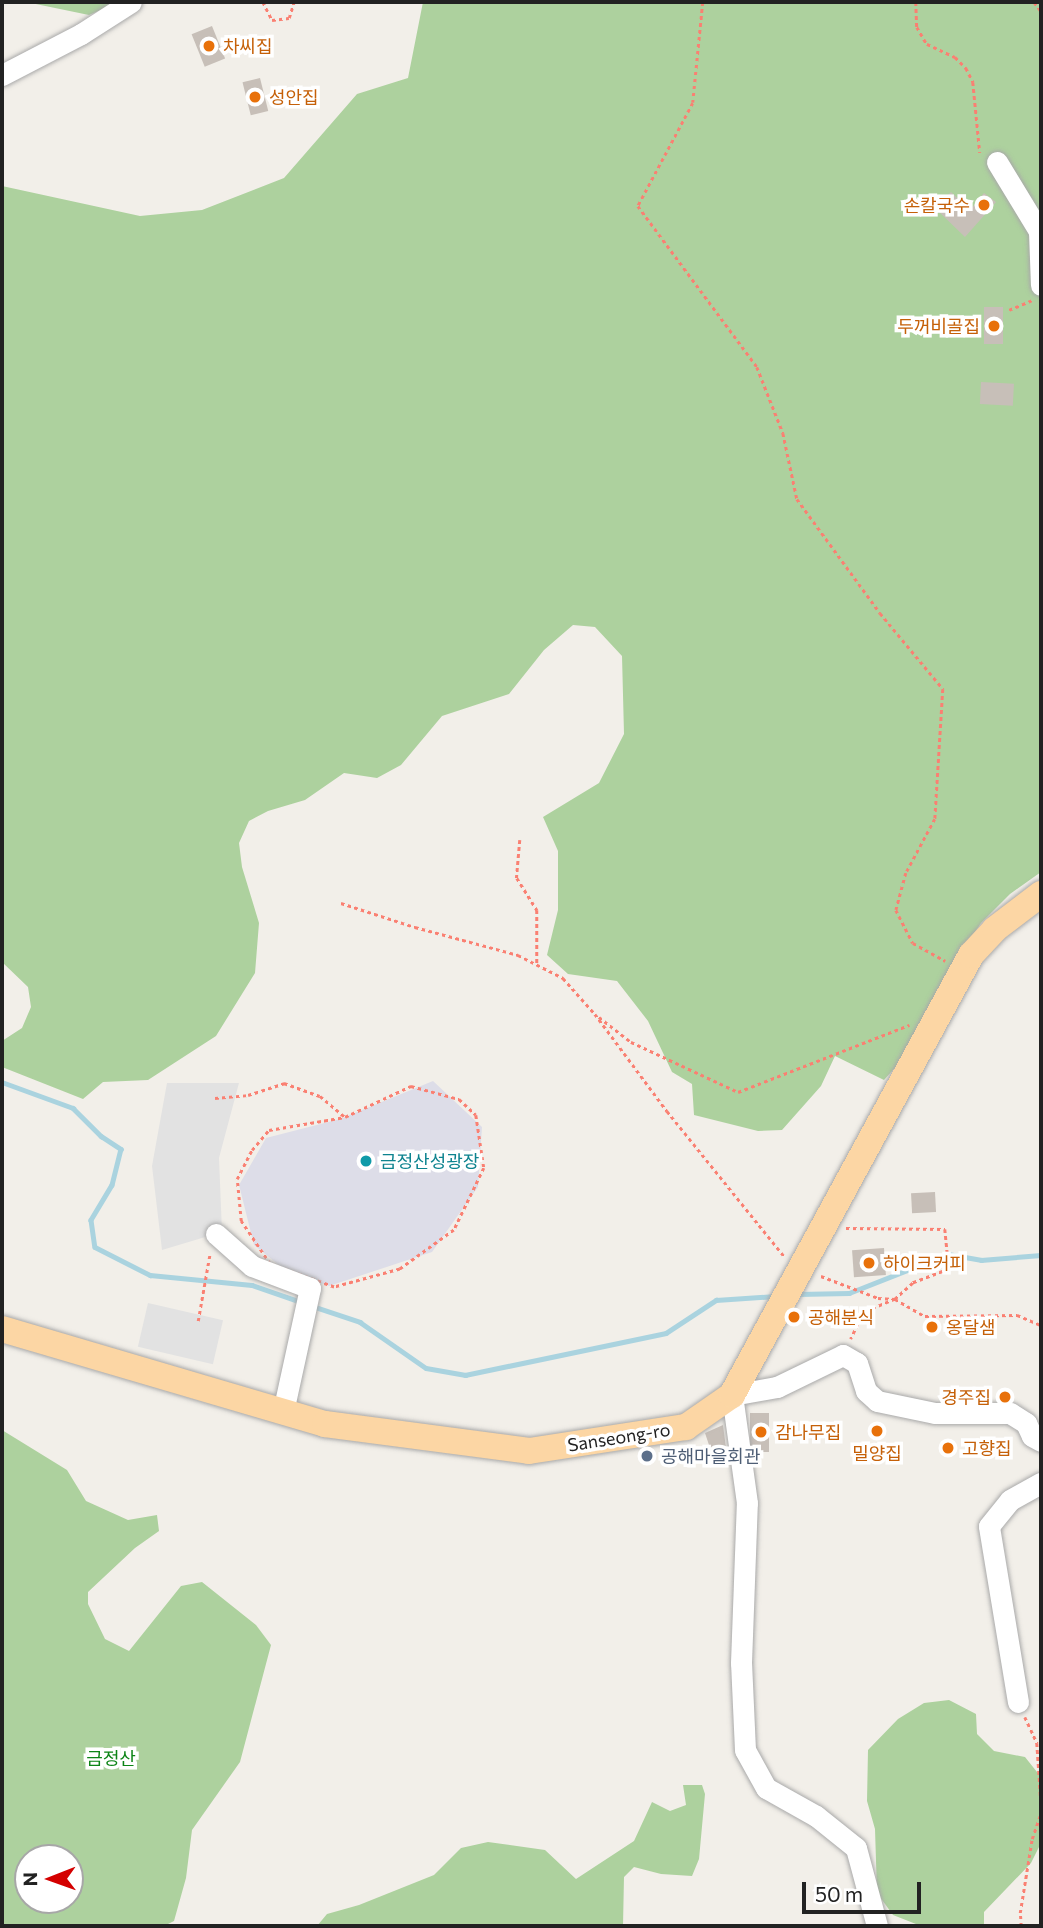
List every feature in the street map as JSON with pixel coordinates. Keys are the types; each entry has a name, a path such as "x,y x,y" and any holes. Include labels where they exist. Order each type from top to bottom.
{"main road":[{"name":"Sanseong-ro","path":"2,1329 325,1424 529,1451 686,1427 732,1395 981,943 1041,894"}],"street":[{"path":"2,75 81,34 131,2"},
{"path":"997,162 1039,231 1041,285"},
{"path":"216,1234 252,1266 310,1288 283,1412"},
{"path":"877,1926 856,1848 816,1816 766,1788 745,1750 741,1663 747,1503 732,1395 777,1387 843,1355 857,1363 866,1391 877,1401 935,1413 1010,1413 1026,1423 1032,1436 1041,1441"},
{"path":"1017,1702 989,1526 1010,1500 1041,1483"}],"path":[{"path":"263,2 272,20 289,18 294,2"},
{"path":"703,2 693,103 638,206 757,367 783,433 796,499 880,613 943,689 935,819 906,873 895,910 913,943 963,972"},
{"path":"916,2 916,27 927,44 954,57 966,68 973,82 982,171 988,172 997,162"},
{"path":"1034,2 1041,11"},
{"path":"1009,310 1041,296"},
{"path":"520,840 517,878 537,910 537,964"},
{"path":"341,903 415,927 518,955 563,978 596,1014 738,1202 788,1289"},
{"path":"596,1014 631,1042 738,1092 942,1012"},
{"path":"215,1098 248,1095 284,1083 320,1096 345,1117"},
{"path":"411,1086 459,1099 476,1115 484,1168 454,1230 400,1269 334,1287 270,1264 241,1221 237,1179 252,1150 270,1130 345,1117 411,1086"},
{"path":"822,1228 945,1228 949,1269 913,1283 895,1299 864,1312 843,1355"},
{"path":"198,1321 207,1270"},
{"path":"842,1286 869,1295 895,1299 925,1316 1017,1314 1041,1325"},
{"path":"1017,1702 1037,1743 1041,1802"},
{"path":"1021,1926 1020,1913 1032,1839 1041,1813"}],"green space":[{"path":"26,2 112,2 110,6 89,15"},
{"path":"423,2 1041,2 1041,872 1010,894 981,923 952,966 901,1061 884,1080 835,1056 821,1086 782,1130 758,1131 694,1115 692,1084 672,1072 648,1021 617,981 568,974 547,955 558,910 558,851 543,817 599,783 624,734 622,656 595,627 573,625 544,650 509,694 442,716 401,765 377,778 344,773 305,800 268,811 249,821 239,843 242,867 259,923 255,973 216,1036 148,1080 103,1082 83,1099 2,1067 2,1041 22,1028 31,1007 28,987 2,962 2,186 140,216 202,210 284,178 357,94 408,78"},
{"name":"금정산","path":"2,1430 67,1470 86,1501 128,1520 157,1515 159,1531 135,1548 88,1592 88,1604 105,1639 129,1651 181,1586 202,1582 256,1625 271,1645 240,1762 192,1830 186,1878 174,1921 164,1926 2,1926"},
{"path":"949,1700 976,1714 977,1734 994,1751 1025,1757 1041,1777 1041,1843 1031,1863 984,1912 984,1926 921,1926 893,1915 877,1893 875,1829 867,1801 868,1750 898,1719 924,1703"},
{"path":"683,1785 702,1785 705,1794 699,1859 692,1876 661,1874 634,1867 624,1877 623,1926 317,1926 327,1914 359,1905 434,1875 461,1848 488,1842 545,1850 576,1879 634,1841 652,1802 670,1811 686,1805"}],"shaded area":[{"name":"금정산성광장","path":"433,1081 482,1127 478,1187 432,1252 329,1286 285,1270 254,1245 239,1185 266,1138 340,1119"},
{"path":"167,1083 239,1083 219,1158 222,1232 162,1250 152,1166"},
{"path":"148,1303 223,1320 213,1364 138,1347"}],"building":[{"name":"차씨집","path":"212,26 225,58 205,67 192,34"},
{"name":"성안집","path":"260,78 268,111 251,115 243,82"},
{"path":"951,192 970,210 984,193 996,202 965,237 935,208"},
{"name":"두꺼비골집","path":"984,307 1003,307 1003,344 984,344"},
{"path":"981,382 1014,384 1013,406 980,404"},
{"path":"935,1192 936,1212 912,1213 911,1193"},
{"name":"하이크커피","path":"884,1248 886,1275 854,1277 852,1250"},
{"name":"감나무집","path":"750,1413 769,1413 769,1452 750,1452"},
{"path":"723,1425 727,1456 714,1460 705,1433"}],"waterway":[{"path":"2,1082 73,1108 101,1136 121,1149 112,1185 91,1220 95,1247 150,1275 252,1285 301,1302"},
{"path":"798,1294 849,1293 948,1254 981,1260 1041,1255"},
{"path":"312,1306 360,1322 426,1368 465,1375 666,1333 716,1300 776,1296"}],"place":[{"name":"차씨집","path":"209,46"},
{"name":"성안집","path":"255,97"},
{"name":"손칼국수","path":"984,205"},
{"name":"두꺼비골집","path":"994,326"},
{"name":"금정산성광장","path":"366,1161"},
{"name":"하이크커피","path":"869,1263"},
{"name":"공해분식","path":"794,1317"},
{"name":"옹달샘","path":"932,1327"},
{"name":"경주집","path":"1005,1397"},
{"name":"밀양집","path":"877,1431"},
{"name":"감나무집","path":"761,1432"},
{"name":"고향집","path":"948,1448"},
{"name":"공해마을회관","path":"647,1456"}]}
